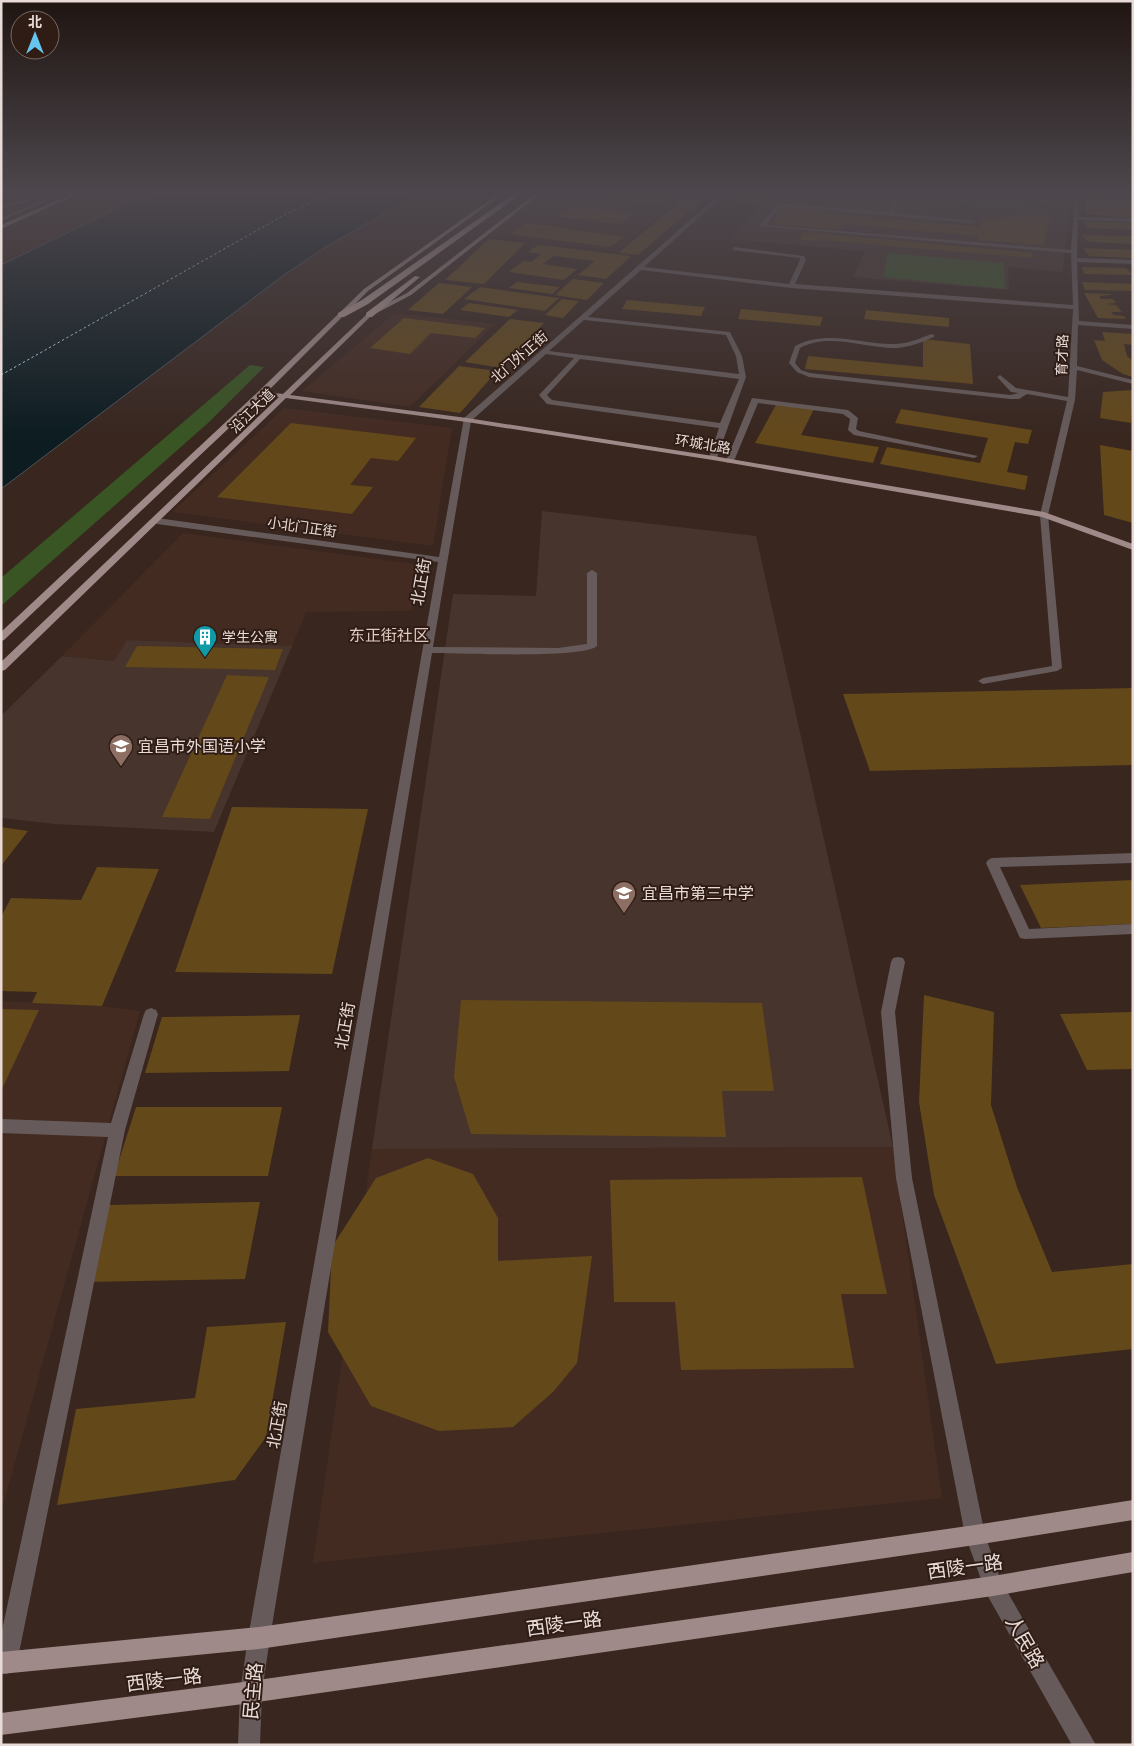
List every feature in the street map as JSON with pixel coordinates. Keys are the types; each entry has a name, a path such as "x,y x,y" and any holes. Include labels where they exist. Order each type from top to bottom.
{"highway":[{"path":"342,315 365,302 403,275"},
{"path":"369,315 418,275"}],"main road":[{"name":"沿江大道","path":"1,638 262,393 366,290 387,275"},
{"name":"沿江大道","path":"1,668 369,315 409,294 433,275"},
{"name":"环城北路","path":"262,393 467,420 730,460 1044,515 1133,547"},
{"name":"西陵一路","path":"4,1663 259,1638 975,1535 1133,1510"},
{"name":"西陵一路","path":"1,1724 251,1692 993,1586 1133,1562"}],"street":[{"name":"北门外正街","path":"467,420 631,275"},
{"path":"703,275 791,286 1076,307"},
{"path":"791,286 796,275"},
{"name":"育才路","path":"983,680 1057,668 1044,515 1071,400 1076,307 1075,275"},
{"path":"583,318 728,333 739,356 743,377 723,426 713,458"},
{"path":"1075,323 1133,327"},
{"path":"932,336 901,345 822,340 806,342 797,347 792,363 799,370 809,375 1016,397 1024,393"},
{"path":"544,352 743,377"},
{"path":"579,356 543,395 550,402 723,426"},
{"path":"1074,367 1133,382"},
{"path":"1000,377 1008,387 1024,393 1071,400"},
{"path":"730,460 755,400 845,412 854,418 852,430 857,433 974,456"},
{"name":"北正街","path":"259,1638 467,420"},
{"name":"小北门正街","path":"157,520 443,560"},
{"path":"427,650 558,650 592,646 592,573"},
{"path":"1133,858 992,863 1025,934 1133,929"},
{"name":"人民路","path":"898,962 888,1012 904,1178 975,1535 993,1586 1085,1745"},
{"path":"4,1663 117,1130 151,1014"},
{"path":"1,1126 117,1130"},
{"name":"民主路","path":"249,1745 251,1692 259,1638"}],"shaded area":[{"path":"1,275 283,275 1,489"},
{"path":"854,275 1008,275 1009,290 853,277"},
{"path":"395,313 495,324 410,407 302,391"},
{"path":"284,408 452,428 433,546 172,512"},
{"name":"宜昌市第三中学","path":"542,511 756,536 893,1147 372,1149 453,594 536,596"},
{"path":"183,533 423,565 411,611 306,612 292,646 128,640 114,661 62,656"},
{"name":"宜昌市外国语小学","path":"127,640 292,646 214,832 55,824 1,818 1,716 62,656 114,661"},
{"path":"1,1001 102,1006 140,1011 1,1513"},
{"path":"893,1147 942,1498 313,1563 372,1149"}],"green space":[{"path":"883,275 1004,275 1005,289 883,277"},
{"path":"250,365 264,367 208,423 1,606 1,578"}],"building":[{"path":"450,275 493,275 484,284 445,280"},
{"path":"533,275 569,275 564,280"},
{"path":"581,275 610,275 606,279"},
{"path":"573,279 604,283 587,300 555,295"},
{"path":"517,282 560,287 552,294 509,288"},
{"path":"1082,282 1133,284 1133,291 1085,290"},
{"path":"439,283 472,287 443,314 408,310"},
{"path":"480,287 559,298 545,311 464,299"},
{"path":"1084,293 1110,294 1099,296 1101,299 1113,299 1116,303 1106,304 1116,305 1122,312 1111,312 1114,315 1124,316 1126,319 1098,318"},
{"path":"562,299 579,301 563,318 545,315"},
{"path":"627,300 705,307 701,316 622,309"},
{"path":"469,303 518,310 509,317 460,310"},
{"path":"741,309 823,317 820,326 738,319"},
{"path":"866,310 949,318 949,327 864,319"},
{"path":"404,318 485,328 475,338 431,333 410,354 370,348"},
{"path":"510,319 544,323 502,368 465,362"},
{"path":"1102,332 1133,334 1133,345 1124,344 1127,356 1133,361 1133,377 1123,374 1102,360 1094,340 1105,341"},
{"path":"923,339 970,344 973,384 805,369 808,356 923,367"},
{"path":"459,366 497,371 460,413 419,407"},
{"path":"1133,390 1131,423 1100,418 1103,392"},
{"path":"777,403 814,409 801,435 879,447 873,463 755,443"},
{"path":"901,409 1032,430 1028,444 1015,442 1007,472 1028,476 1025,490 880,464 887,447 980,463 988,438 895,423"},
{"path":"291,423 416,438 398,461 371,458 350,485 373,487 352,514 217,497"},
{"path":"1100,445 1133,451 1133,523 1104,515"},
{"name":"学生公寓","path":"137,646 283,649 275,670 125,667"},
{"path":"227,675 269,677 210,819 162,817"},
{"path":"1133,688 1133,765 870,771 843,694"},
{"path":"232,807 368,809 332,974 175,972"},
{"path":"1,827 28,831 1,866"},
{"path":"97,867 159,869 102,1006 32,1003 37,992 1,991 1,917 11,898 81,900"},
{"path":"1133,880 1133,924 1041,928 1020,885"},
{"path":"924,995 994,1012 991,1105 1017,1187 1052,1272 1133,1264 1133,1349 996,1364 934,1195 919,1102"},
{"path":"461,1000 762,1003 774,1091 722,1091 726,1137 471,1134 454,1077"},
{"path":"1,1009 39,1010 1,1091"},
{"path":"1133,1012 1133,1069 1087,1070 1060,1014"},
{"path":"300,1015 289,1071 145,1073 162,1017"},
{"path":"136,1107 282,1107 268,1176 114,1176"},
{"path":"428,1158 473,1174 498,1218 498,1261 592,1256 577,1363 553,1392 513,1427 439,1431 371,1406 328,1332 332,1247 376,1178"},
{"path":"862,1177 887,1294 841,1294 854,1368 681,1370 675,1302 614,1302 610,1180"},
{"path":"260,1202 245,1279 85,1282 108,1205"},
{"path":"286,1322 266,1437 235,1480 57,1505 76,1409 195,1398 207,1327"}],"ferry route":[{"path":"1,375 177,275"}],"place":[{"name":"学生公寓","path":"205,658"},
{"name":"宜昌市外国语小学","path":"121,767"},
{"name":"宜昌市第三中学","path":"624,914"}],"district":[{"name":"东正街社区","path":"389,635"}]}
